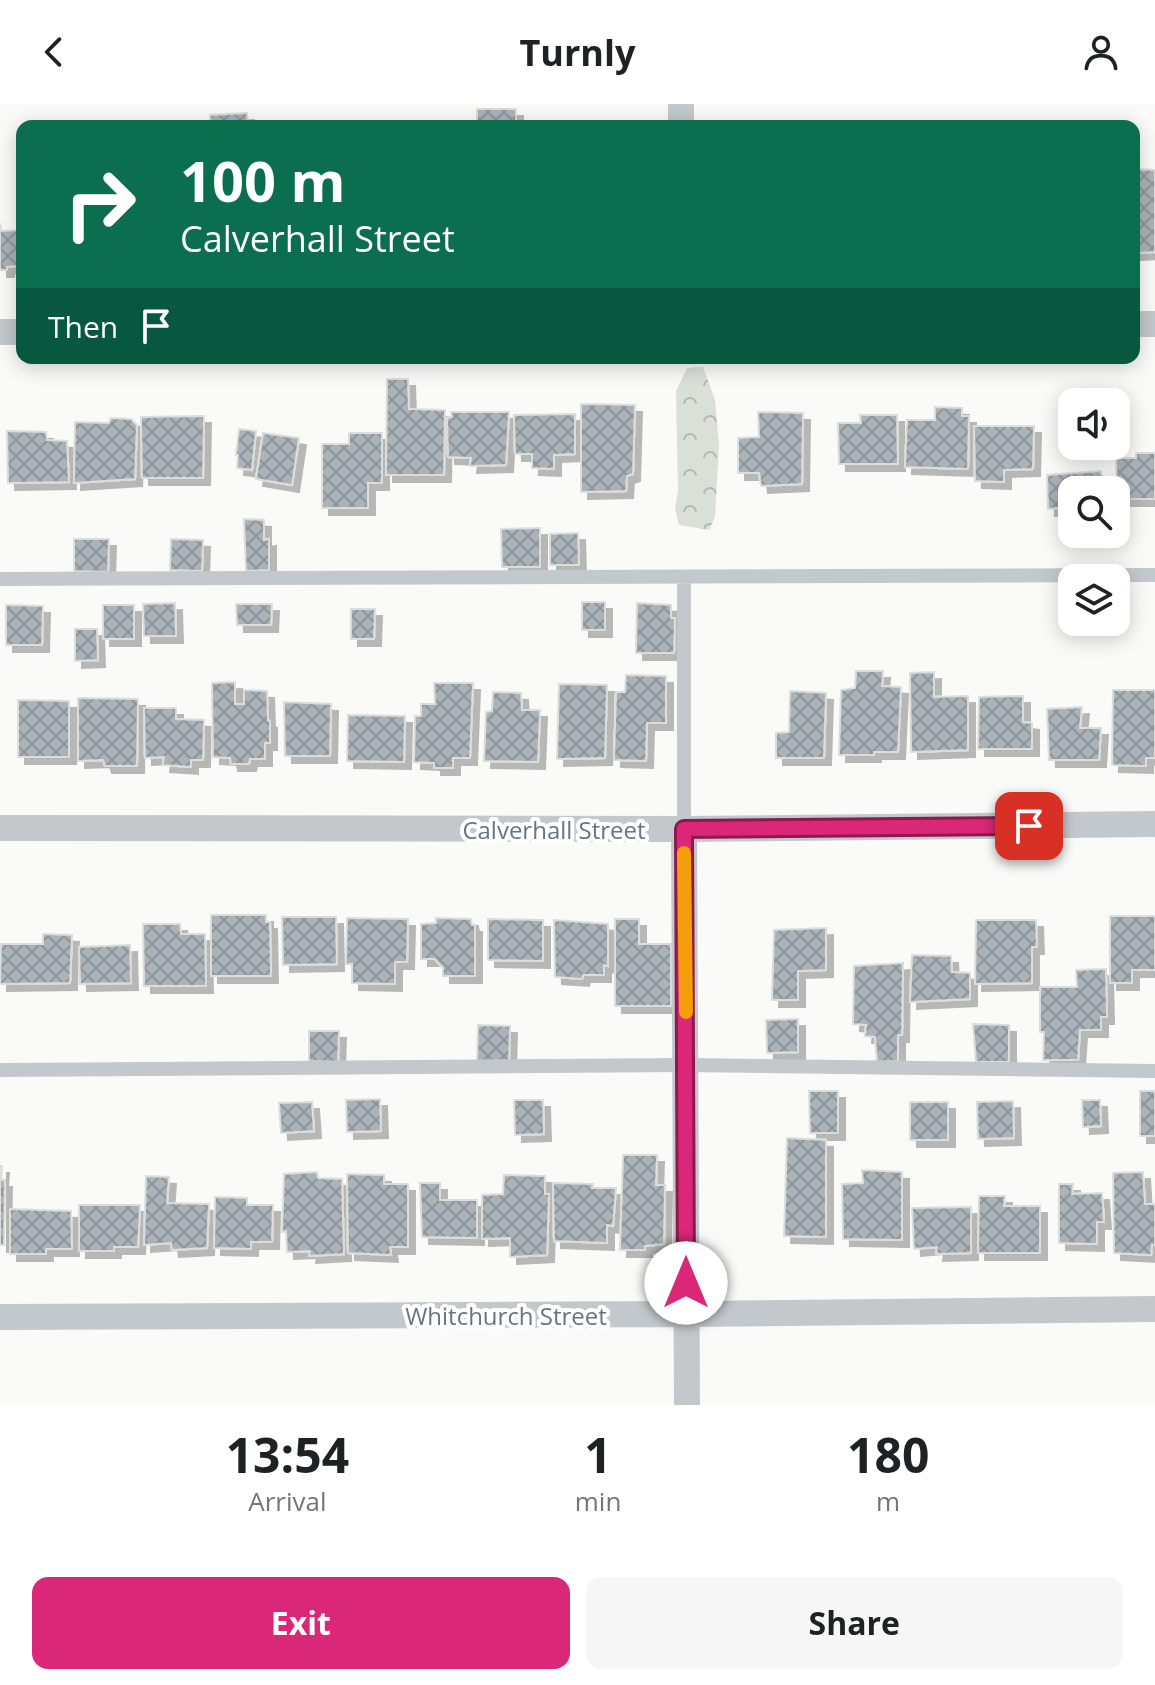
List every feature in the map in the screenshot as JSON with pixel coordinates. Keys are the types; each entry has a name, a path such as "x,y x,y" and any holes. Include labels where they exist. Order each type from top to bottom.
{"street":[{"name":"Calverhall Street","path":"0,828 684,829 1155,824"},
{"path":"684,829 687,1405"},
{"name":"Whitchurch Street","path":"0,1317 1155,1309"}],"lane":[{"path":"0,579 1155,575"},
{"path":"684,578 684,829"},
{"path":"0,1070 686,1065 1155,1071"}],"green space":[{"path":"703,367 715,400 719,445 715,517 709,530 679,525 675,508 678,491 676,391 687,368"}],"building":[{"path":"477,109 516,109 516,120 477,120"},
{"path":"247,113 248,120 210,120 210,115"},
{"path":"1140,169 1155,170 1155,252 1140,253"},
{"path":"0,223 1,231 16,230 16,266 0,270"},
{"path":"387,379 408,379 409,409 445,410 444,475 386,475"},
{"path":"581,404 635,405 633,474 627,476 626,491 581,492"},
{"path":"935,407 962,408 962,416 969,416 968,469 905,467 907,420 935,420"},
{"path":"451,412 509,412 506,465 470,466 471,458 448,457 447,418 452,417"},
{"path":"758,412 803,413 802,484 761,486 759,473 738,473 738,438 759,437"},
{"path":"575,414 575,454 554,455 554,469 532,468 532,454 515,454 514,415"},
{"path":"860,415 897,415 898,464 839,464 838,423 861,423"},
{"path":"204,416 203,478 142,478 141,417"},
{"path":"111,418 131,419 137,425 135,479 74,483 75,422 109,423"},
{"path":"974,426 1034,426 1033,469 1004,470 1004,482 975,481"},
{"path":"239,429 256,431 252,470 237,468"},
{"path":"7,431 46,432 47,440 67,441 69,482 8,483"},
{"path":"263,433 299,438 292,485 256,479"},
{"path":"349,433 382,433 382,483 368,483 368,508 322,508 322,444 349,444"},
{"path":"1136,453 1155,453 1155,499 1130,499 1130,476 1116,476 1116,460 1136,458"},
{"path":"1101,471 1102,476 1058,476 1058,508 1048,509 1047,475"},
{"path":"244,519 264,520 264,540 269,539 269,570 246,571"},
{"path":"540,528 540,567 502,567 501,529"},
{"path":"578,533 579,565 550,565 550,534"},
{"path":"74,539 109,539 108,572 74,571"},
{"path":"171,539 203,540 202,571 170,570"},
{"path":"582,602 605,602 605,630 582,630"},
{"path":"175,603 176,636 144,636 143,604"},
{"path":"637,603 671,605 671,618 675,618 674,653 636,653"},
{"path":"236,604 272,604 271,625 237,625"},
{"path":"6,605 43,606 42,645 6,645"},
{"path":"103,605 134,605 134,639 103,639"},
{"path":"351,609 375,609 374,639 351,639"},
{"path":"75,629 97,629 98,660 75,661"},
{"path":"856,671 883,671 882,686 901,687 898,752 839,755 841,690 855,688"},
{"path":"934,672 934,697 968,696 968,750 911,752 910,673"},
{"path":"626,675 666,676 666,723 647,723 646,761 614,760 616,692 625,692"},
{"path":"235,682 235,704 244,704 244,690 267,691 270,743 265,743 265,759 250,759 249,764 231,764 230,758 213,757 212,683"},
{"path":"434,683 473,683 470,758 453,758 453,768 434,768 434,763 414,762 415,716 421,716 421,704 435,704"},
{"path":"559,684 607,685 605,758 557,759"},
{"path":"1113,690 1155,690 1155,758 1146,758 1146,766 1112,765"},
{"path":"790,691 826,693 824,758 776,758 776,733 789,732"},
{"path":"493,692 521,693 522,710 540,710 538,762 484,761 486,712 492,711"},
{"path":"1023,696 1023,722 1032,723 1032,749 978,749 979,697"},
{"path":"78,698 138,699 137,766 105,766 103,760 78,761"},
{"path":"18,700 69,701 69,757 18,757"},
{"path":"284,702 331,704 330,756 285,756"},
{"path":"1082,707 1080,728 1101,728 1099,760 1049,760 1047,709"},
{"path":"144,708 176,708 176,719 204,720 203,760 191,760 191,767 163,765 164,757 145,758"},
{"path":"348,715 405,716 404,762 347,761"},
{"path":"211,915 266,915 266,922 270,922 271,976 211,976"},
{"path":"1110,916 1155,916 1155,970 1132,970 1132,983 1110,983"},
{"path":"282,917 336,917 337,964 283,965"},
{"path":"347,918 408,919 407,962 395,962 395,984 352,983 352,964 346,964"},
{"path":"436,918 471,919 472,925 475,925 475,976 443,976 443,968 435,959 421,959 421,924 436,923"},
{"path":"488,919 543,920 543,961 488,960"},
{"path":"615,919 639,919 639,944 671,944 671,1006 615,1006"},
{"path":"554,920 608,924 608,966 604,965 604,975 583,975 582,979 555,977"},
{"path":"976,920 1036,920 1037,947 1032,947 1032,983 975,984"},
{"path":"143,924 180,924 181,934 205,934 206,986 144,986"},
{"path":"826,928 826,970 798,971 798,1000 772,1000 774,930"},
{"path":"43,934 72,935 70,983 0,984 1,944 43,944"},
{"path":"130,945 131,983 80,984 79,947"},
{"path":"912,955 951,956 952,972 970,973 970,999 910,1002"},
{"path":"903,963 902,1035 898,1035 898,1061 877,1062 875,1037 865,1036 866,1025 853,1024 854,966"},
{"path":"1106,969 1107,1017 1101,1017 1101,1030 1080,1030 1078,1060 1043,1060 1040,987 1077,987 1076,970"},
{"path":"798,1019 798,1052 767,1053 766,1020"},
{"path":"973,1024 1009,1025 1009,1062 976,1062"},
{"path":"478,1025 510,1026 509,1062 477,1061"},
{"path":"309,1031 339,1031 338,1062 309,1061"},
{"path":"809,1091 838,1091 838,1133 810,1133"},
{"path":"1140,1091 1155,1091 1155,1136 1140,1136"},
{"path":"380,1099 381,1131 347,1132 346,1100"},
{"path":"514,1100 543,1100 544,1134 515,1135"},
{"path":"1082,1100 1100,1100 1101,1126 1083,1127"},
{"path":"1013,1101 1014,1138 978,1139 977,1102"},
{"path":"312,1102 314,1131 281,1133 279,1103"},
{"path":"910,1102 948,1102 948,1140 910,1140"},
{"path":"787,1138 826,1140 826,1237 784,1236"},
{"path":"623,1155 657,1155 656,1185 665,1185 664,1244 645,1246 645,1250 620,1250"},
{"path":"0,1166 1,1180 5,1180 4,1245 0,1245"},
{"path":"862,1170 902,1172 902,1240 843,1239 842,1184 863,1183"},
{"path":"317,1172 318,1178 342,1179 344,1254 309,1256 310,1251 287,1252 286,1231 282,1232 284,1174"},
{"path":"1143,1172 1145,1204 1155,1204 1155,1245 1152,1245 1151,1255 1114,1253 1113,1173"},
{"path":"347,1174 384,1175 384,1184 408,1184 408,1247 390,1247 391,1255 348,1253"},
{"path":"504,1175 545,1176 545,1194 549,1194 547,1255 510,1257 510,1238 482,1239 482,1195 503,1194"},
{"path":"146,1176 169,1177 167,1203 209,1204 207,1248 172,1250 171,1243 144,1245"},
{"path":"420,1183 440,1183 440,1200 477,1200 477,1238 422,1237"},
{"path":"553,1183 616,1188 613,1226 607,1225 607,1243 554,1241"},
{"path":"1059,1184 1073,1184 1072,1194 1102,1193 1104,1222 1097,1222 1097,1244 1059,1243"},
{"path":"979,1196 1005,1196 1004,1206 1040,1206 1040,1253 978,1253"},
{"path":"215,1197 247,1198 247,1205 273,1205 272,1242 251,1242 251,1249 214,1248"},
{"path":"79,1205 140,1205 138,1247 79,1251"},
{"path":"971,1207 971,1253 936,1254 937,1247 914,1249 912,1208"},
{"path":"10,1209 71,1211 72,1249 46,1249 46,1254 10,1254"}],"slow traffic":[{"path":"684,853 686,1012"}],"route":[{"path":"686,1283 684,829 1029,826"}]}
